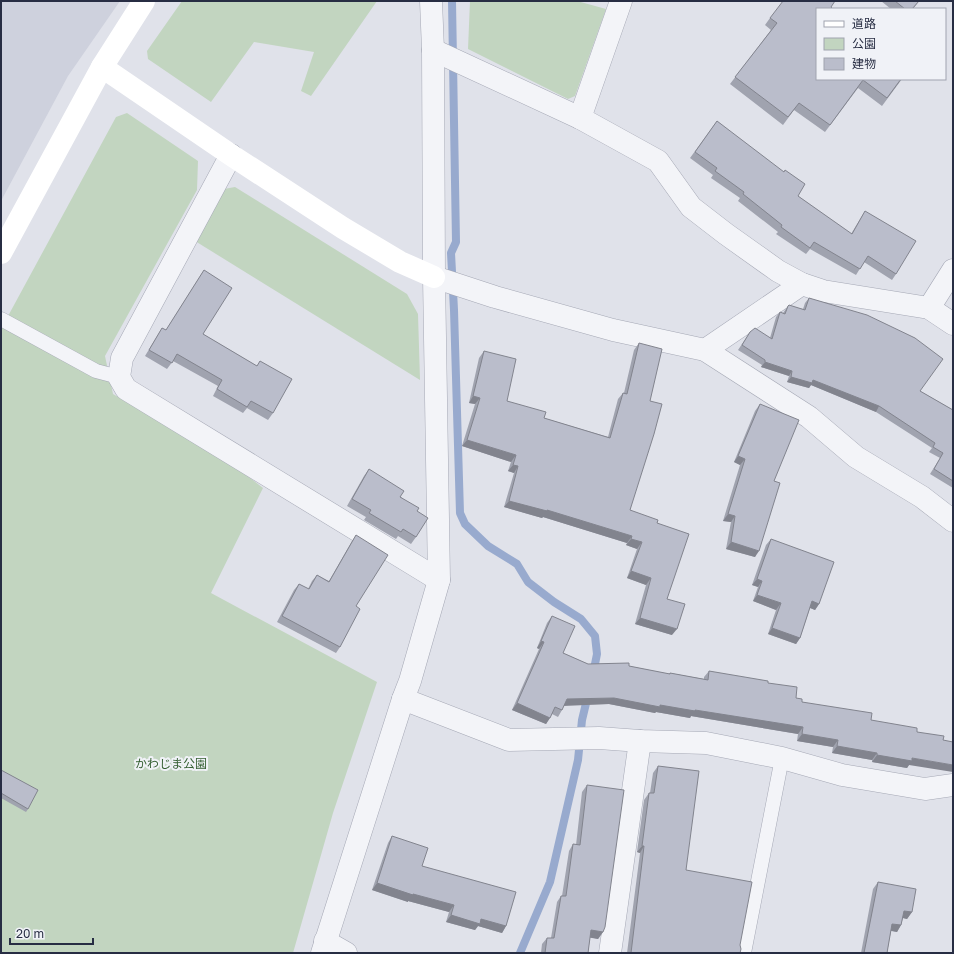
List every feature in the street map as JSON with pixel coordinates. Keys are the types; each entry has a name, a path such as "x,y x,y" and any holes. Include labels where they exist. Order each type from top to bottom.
{"street":[{"path":"1,252 102,67 144,1"},
{"path":"346,953 324,947 410,681 439,580 434,277 447,57 432,1"},
{"path":"580,118 621,1"},
{"path":"447,57 580,118 658,161 691,207 778,272 802,284 823,291 929,308 953,324"},
{"path":"102,67 343,228 400,262 434,277 495,297 613,330 705,350 809,417 856,457 922,497 953,521"},
{"path":"231,154 122,358 119,377 126,389 439,580"},
{"path":"929,308 953,270"},
{"path":"705,350 802,284"},
{"path":"403,699 509,740 599,738 706,743 782,758 842,775 925,790 953,785"},
{"path":"610,953 640,741"}],"lane":[{"path":"1,319 96,371 119,377"},
{"path":"744,953 782,758"}],"shaded area":[{"path":"1,1 120,1 68,76 1,201"}],"green space":[{"path":"182,1 377,1 311,96 301,91 314,52 254,42 211,102 148,59 147,51"},
{"path":"470,1 577,1 606,9 575,96 568,99 468,49"},
{"name":"かわじま公園","path":"127,113 198,161 197,190 105,356 113,394 240,470 263,488 211,593 377,682 333,813 293,953 1,953 1,329 116,117"},
{"path":"235,187 407,294 418,314 420,380 195,241 224,189"}],"building":[{"path":"783,1 835,1 831,7 832,8 816,8 816,80 863,80 830,125 799,103 788,117 735,77 777,23 770,18"},
{"path":"895,1 919,1 913,8 904,8"},
{"path":"863,80 900,80 887,98"},
{"path":"717,121 784,172 785,170 805,184 798,196 852,234 865,211 916,241 896,274 868,256 860,269 814,242 810,248 781,227 782,225 743,194 744,192 715,171 717,168 695,152"},
{"path":"204,270 232,288 203,334 257,366 260,361 292,379 273,413 251,401 247,407 217,389 222,380 177,354 172,363 149,350 162,328 166,330"},
{"path":"809,298 867,315 915,338 943,359 920,391 953,410 953,481 934,469 943,453 933,447 935,443 879,406 813,380 812,383 791,377 792,371 765,362 765,360 742,345 750,332 755,328 772,339 780,312 785,314 789,305 805,310"},
{"path":"639,343 662,349 650,401 662,404 630,510 658,520 657,523 689,534 667,599 685,604 677,629 640,618 651,578 631,571 642,542 631,539 632,536 547,510 509,501 518,466 513,465 516,455 467,440 480,398 473,396 484,351 516,359 507,401 546,412 544,418 610,438 623,393 627,394"},
{"path":"760,404 799,420 774,481 780,483 759,551 731,542 735,516 728,514 745,459 738,456"},
{"path":"369,469 404,491 400,497 419,508 417,511 428,518 416,537 403,529 401,532 369,513 371,510 352,499"},
{"path":"356,535 388,555 356,606 360,609 340,647 282,616 299,584 309,589 317,575 329,582"},
{"path":"771,539 834,562 819,604 812,601 800,638 772,628 781,603 757,595 762,581 757,579"},
{"path":"552,616 575,626 563,653 588,664 629,663 629,666 708,680 709,671 768,681 768,683 797,687 796,698 802,699 802,702 872,713 871,720 917,728 917,732 944,736 943,740 953,742 953,765 912,758 912,761 837,746 838,740 802,734 803,727 660,705 660,707 614,698 567,699 562,710 555,707 550,718 517,703 544,642 541,641"},
{"path":"658,766 699,771 686,870 752,882 740,945 740,953 631,953 649,793 654,793"},
{"path":"1,770 38,790 28,809 1,793"},
{"path":"587,785 624,790 605,927 603,932 591,930 588,953 545,953 547,938 554,938 561,896 566,896 573,844 580,845"},
{"path":"392,836 428,848 422,866 516,892 506,926 481,919 480,924 451,915 454,905 413,895 377,883"},
{"path":"878,882 916,889 912,912 904,911 901,925 892,924 887,953 864,953"}],"waterway":[{"path":"452,1 456,242 451,253 460,513 465,524 488,546 517,564 528,582 554,602 581,619 595,636 597,654 593,674"},
{"path":"520,953 550,882 578,760 582,720 588,695"}]}
